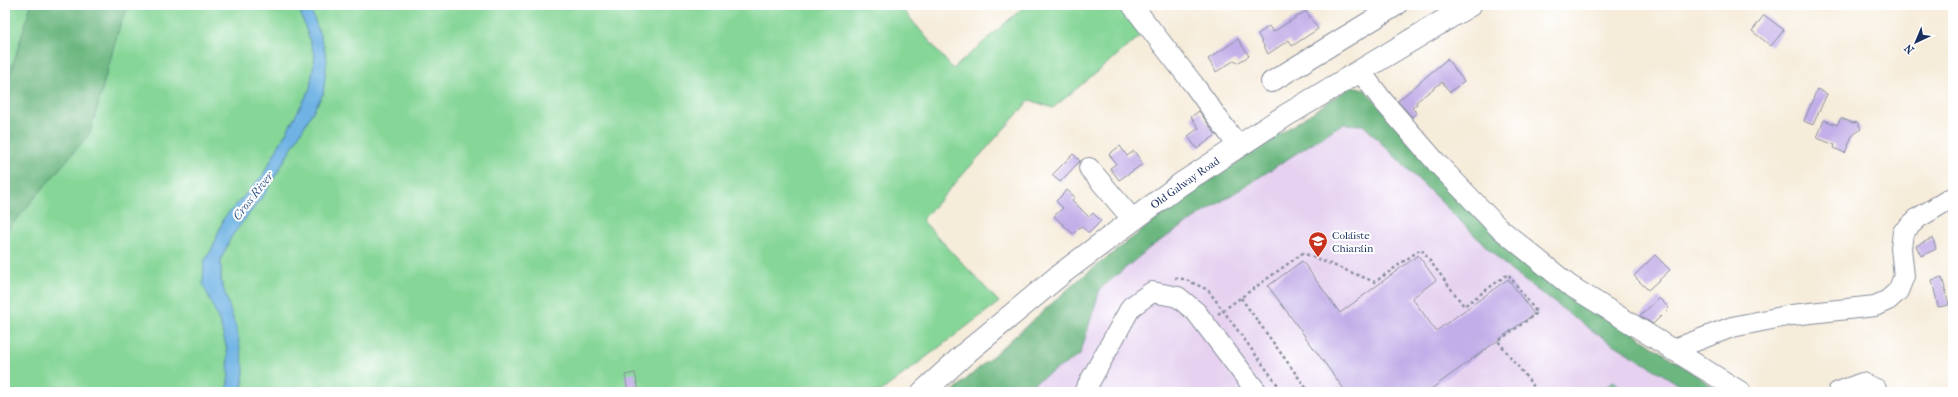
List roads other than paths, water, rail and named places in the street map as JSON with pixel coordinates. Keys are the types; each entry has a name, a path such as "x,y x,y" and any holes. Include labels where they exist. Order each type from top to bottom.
{"main road":[{"name":"Old Galway Road","path":"923,392 1028,300 1072,265 1181,184 1238,146 1470,5"}],"street":[{"path":"1132,5 1194,84 1238,146"},
{"path":"1271,82 1397,5"},
{"path":"1360,71 1383,101 1436,162 1498,227 1569,285 1741,392"},
{"path":"1089,168 1133,220"},
{"path":"1672,350 1732,327 1792,315 1875,306 1888,300 1898,291 1904,276 1901,248 1903,232 1918,218 1953,198"},
{"path":"1084,392 1131,306 1152,292 1178,296 1196,312 1257,392"},
{"path":"1838,392 1862,383 1876,389 1877,392"}],"water":[{"name":"Cross River","path":"298,5 309,5 327,59 323,94 266,192 231,237 221,259 221,281 237,331 244,369 242,392 227,392 229,374 227,349 220,323 203,284 204,262 212,249 224,218 263,175 310,89 315,56"}],"place":[{"name":"Coláiste Chiaráin","path":"1318,258"}]}
